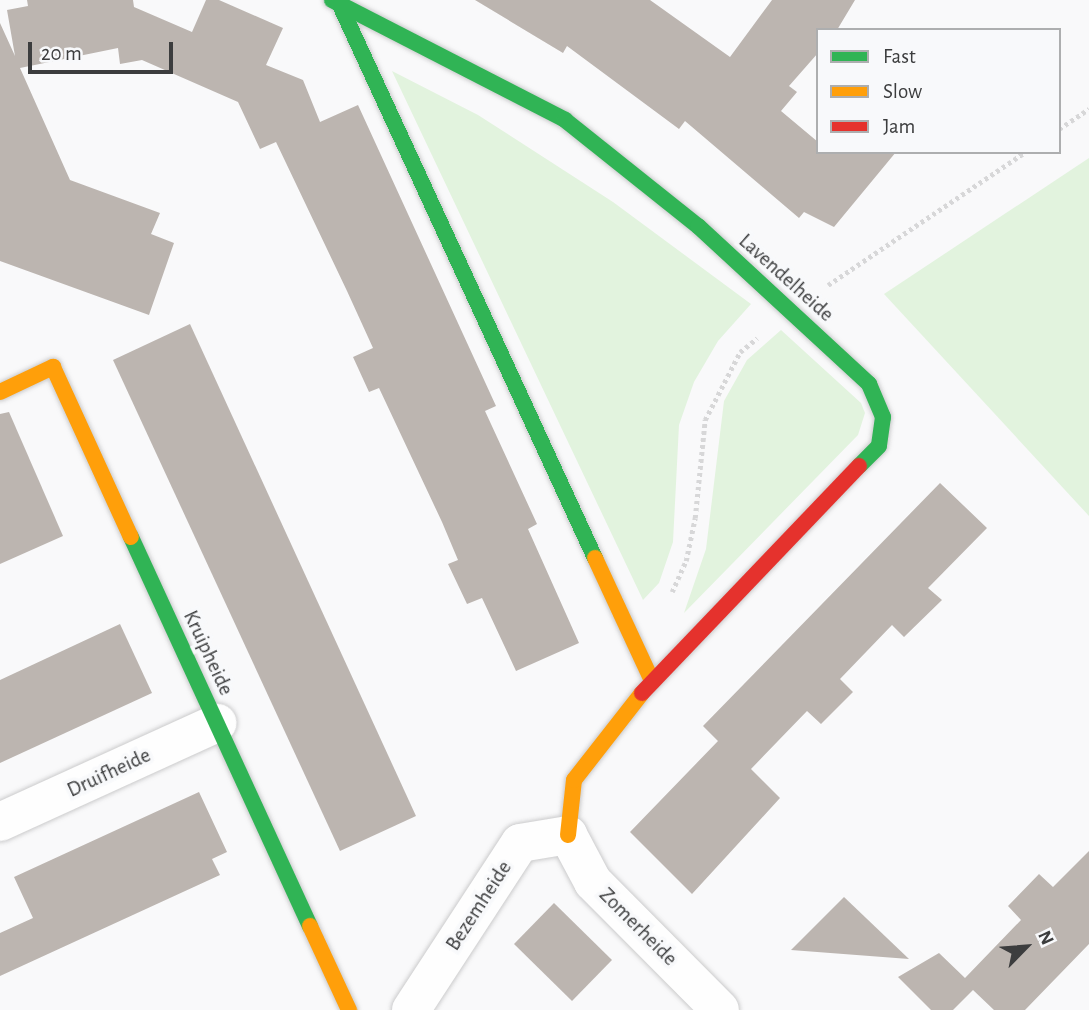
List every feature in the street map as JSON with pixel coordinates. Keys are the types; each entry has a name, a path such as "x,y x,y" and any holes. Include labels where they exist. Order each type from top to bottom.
{"street":[{"name":"Lavendelheide","path":"336,1 565,120 698,226 791,310 869,384 883,417 879,446 652,681 574,780 568,835"},
{"name":"Lavendelheide","path":"336,1 652,681"},
{"name":"Kruipheide","path":"0,392 53,367 349,1010"},
{"name":"Druifheide","path":"0,822 217,723"},
{"name":"Bezemheide","path":"411,1010 520,843 568,835"},
{"name":"Zomerheide","path":"568,835 593,883 720,1010"}],"path":[{"path":"1061,128 1089,109"},
{"path":"670,598 686,561 695,519 705,420 740,352 791,310 1022,154"}],"green space":[{"path":"392,71 478,115 613,202 751,304 718,341 694,382 679,425 673,542 659,583 643,600"},
{"path":"1089,158 1089,516 884,294"},
{"path":"781,330 861,403 865,413 858,435 684,613 706,549 724,401 747,360"}],"building":[{"path":"27,0 133,0 134,7 192,32 206,0 219,0 283,28 266,65 303,80 320,122 358,105 496,406 485,411 537,524 528,529 579,643 516,671 482,598 467,604 448,564 458,560 442,522 379,388 369,392 353,357 373,348 347,291 276,142 260,149 238,102 142,60 120,64 118,48 20,68 70,180 160,213 151,234 174,243 149,315 0,261 0,23 15,56 7,10 28,6"},
{"path":"475,0 650,0 730,57 772,0 855,0 838,28 816,28 816,55 789,86 797,92 781,111 816,140 816,154 894,154 834,227 804,212 799,218 685,121 679,129 567,46 563,53"},
{"path":"190,324 416,816 340,851 113,360"},
{"path":"9,412 63,536 0,564 0,414"},
{"path":"940,483 987,528 928,588 942,600 904,637 892,625 840,679 853,692 821,724 807,711 751,769 780,798 692,894 630,832 718,741 703,726"},
{"path":"120,624 152,693 0,763 0,680"},
{"path":"199,792 227,852 212,859 220,875 0,976 0,933 33,918 14,877"},
{"path":"1089,851 1089,944 1025,1010 994,1010 973,990 953,1010 931,1010 898,977 939,953 965,978 1021,920 1008,906 1039,874 1053,887"},
{"path":"844,897 909,959 791,950"},
{"path":"554,903 612,960 572,1001 514,944"}],"traffic: fast":[{"path":"332,0 565,120 698,226 869,384 883,417 879,446 859,466"},
{"path":"339,3 595,558"},
{"path":"131,537 310,926"}],"traffic: slow":[{"path":"0,392 53,367 131,537"},
{"path":"595,558 652,681"},
{"path":"568,835 574,780 642,693"},
{"path":"310,926 349,1010"}],"traffic: jam":[{"path":"642,693 859,466"}]}
